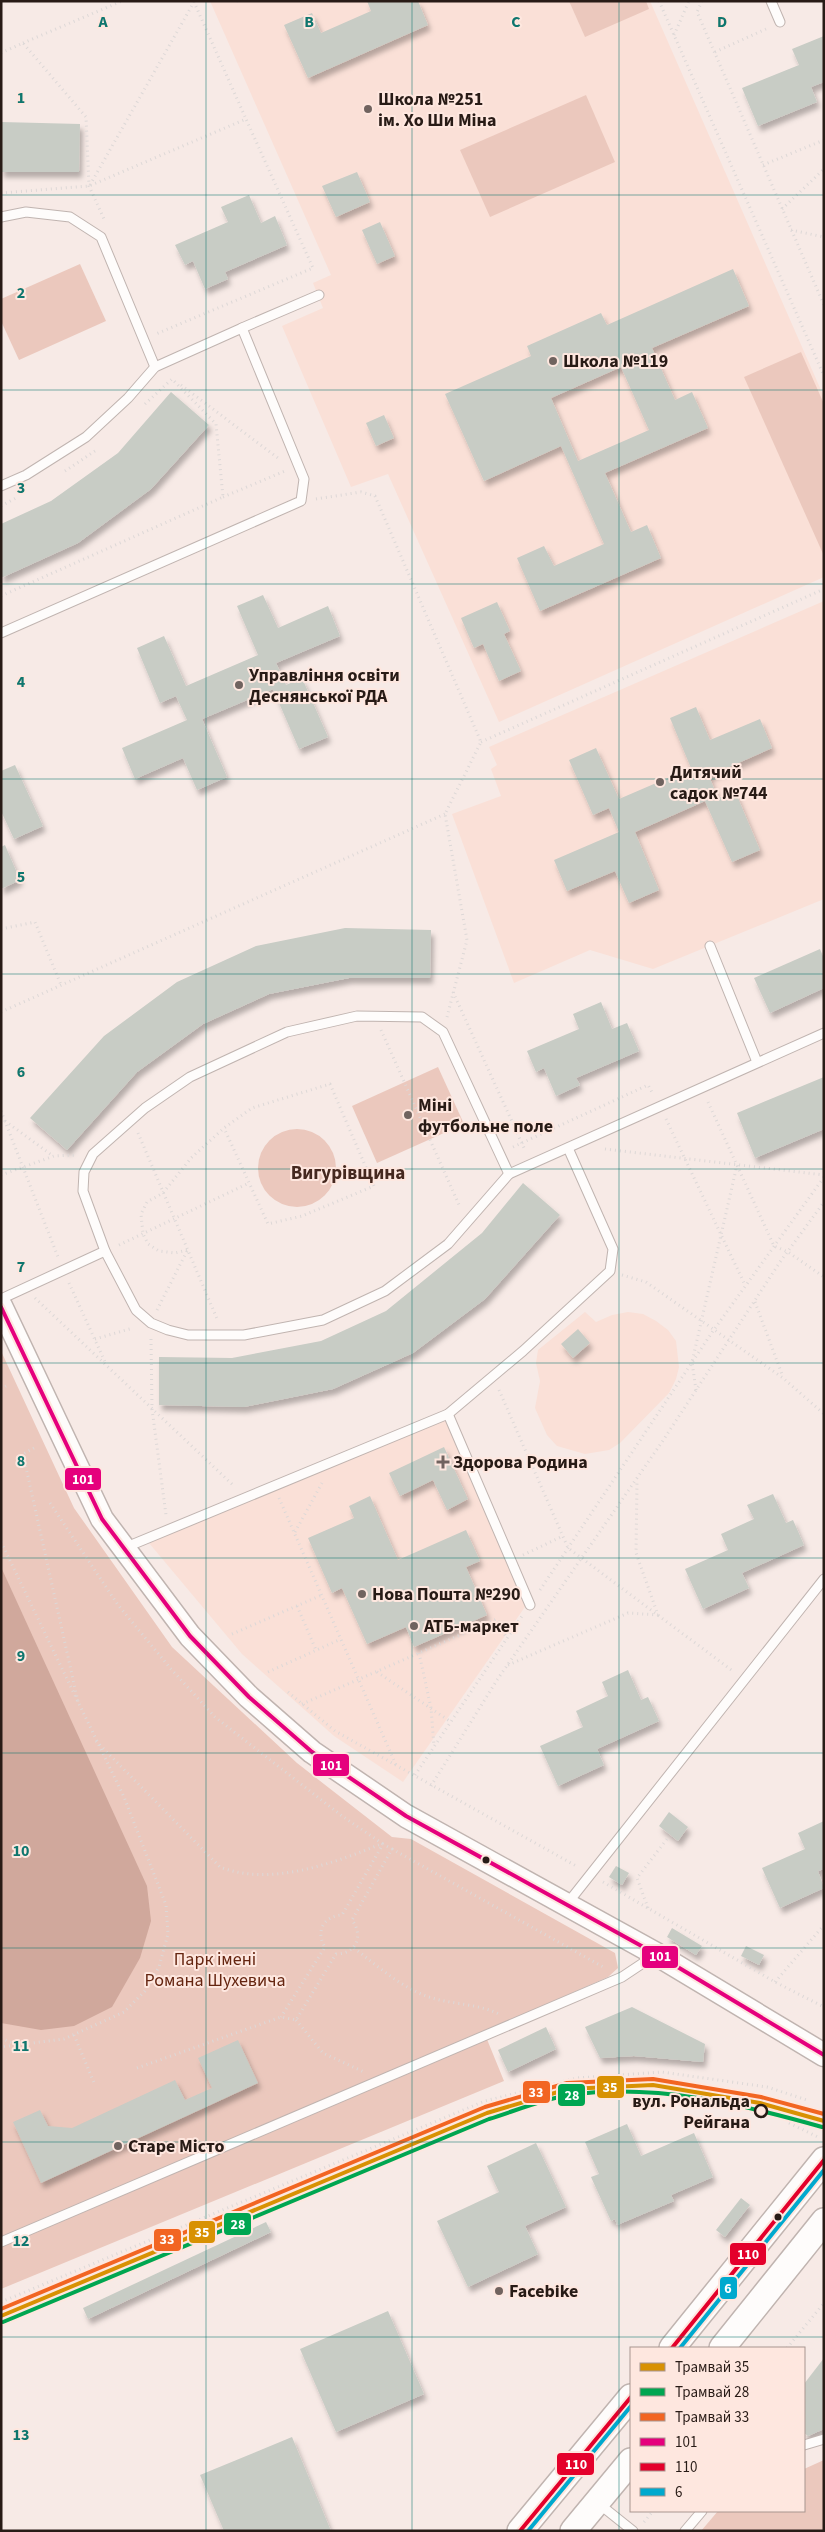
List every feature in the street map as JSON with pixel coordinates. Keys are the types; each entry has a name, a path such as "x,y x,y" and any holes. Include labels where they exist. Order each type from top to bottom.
{"main road":[{"path":"673,2347 824,2160"},
{"path":"723,2347 824,2222"},
{"path":"520,2531 630,2398"},
{"path":"574,2531 630,2462"}],"street":[{"path":"1,1306 102,1519 122,1549 190,1636 249,1697 312,1752 406,1816 656,1954 824,2055"}],"lane":[{"path":"771,1 780,22"},
{"path":"1,217 26,212 70,217 101,237 154,367"},
{"path":"1,486 26,475 86,437 128,398 154,367 319,295"},
{"path":"1,633 301,501 304,479 242,328"},
{"path":"710,946 757,1062"},
{"path":"509,1174 443,1032 422,1017 357,1016 287,1032 190,1077 132,1119 93,1154 84,1172 84,1191 105,1251 136,1310 150,1323 188,1336 244,1335 323,1320 385,1291 448,1244 509,1174 757,1062 824,1034"},
{"path":"122,1549 448,1414 610,1271 613,1249 571,1146"},
{"path":"1,1299 105,1251"},
{"path":"448,1414 530,1605"},
{"path":"566,1906 824,1579"},
{"path":"1,2242 622,1977 656,1954"},
{"path":"805,2445 824,2439"},
{"path":"598,2503 633,2531"},
{"path":"685,2531 701,2512"}],"path":[{"path":"1,53 122,1"},
{"path":"659,1 824,376"},
{"path":"674,35 689,1"},
{"path":"702,1 697,12 823,303"},
{"path":"89,186 193,2"},
{"path":"152,326 156,334 313,268 193,2"},
{"path":"715,52 780,22"},
{"path":"23,43 86,117 89,186 104,221"},
{"path":"1,194 89,186 246,119"},
{"path":"764,165 824,140"},
{"path":"782,209 824,169"},
{"path":"791,230 824,237"},
{"path":"223,497 216,424 172,379 284,462"},
{"path":"1,596 292,468"},
{"path":"301,501 362,492 375,496 481,742"},
{"path":"443,1032 467,940 444,814 481,742 824,589"},
{"path":"1,1012 444,814"},
{"path":"1,929 34,922 62,985"},
{"path":"453,992 531,1164"},
{"path":"381,1029 467,1223"},
{"path":"188,1250 175,1252 159,1251 148,1244 144,1234 141,1214 147,1202 163,1193 191,1158 224,1128 252,1108 330,1084 374,1186 302,1216 268,1224 224,1128"},
{"path":"499,1154 648,1085 722,1232 746,1285"},
{"path":"701,1088 774,1246 788,1252 824,1277"},
{"path":"1,1111 63,1270 107,1366"},
{"path":"3,1119 54,1156"},
{"path":"132,1119 224,1335"},
{"path":"415,1775 713,1331 824,1176 685,1158 571,1146"},
{"path":"1,1175 54,1156 93,1154"},
{"path":"696,1390 692,1362 738,1165"},
{"path":"105,1251 249,1183"},
{"path":"431,1786 507,1666 637,1479 754,1302 824,1202"},
{"path":"168,1530 152,1409 150,1323 188,1250"},
{"path":"610,1271 646,1282 713,1331 783,1378 824,1414"},
{"path":"29,1292 246,1498"},
{"path":"754,1302 783,1378"},
{"path":"95,1339 150,1323"},
{"path":"493,1376 568,1548 744,1680"},
{"path":"1,1389 6,1386"},
{"path":"34,1448 23,1454 79,1708"},
{"path":"294,1533 333,1462"},
{"path":"637,1479 636,1553 658,1615"},
{"path":"274,1486 396,1765"},
{"path":"50,1503 118,1605 215,1717 319,1798 383,1844 622,1977"},
{"path":"511,1561 563,1536"},
{"path":"1,1542 79,1708 124,1797 166,1904 168,1934 159,1967 145,1991 124,2012 64,2038 1,2047"},
{"path":"232,1634 322,1595"},
{"path":"297,1606 316,1650"},
{"path":"507,1666 628,1613 658,1615"},
{"path":"302,1704 497,1618 507,1639"},
{"path":"268,1672 341,1639"},
{"path":"419,1653 431,1708 434,1747"},
{"path":"377,1672 451,1722"},
{"path":"288,1692 335,1731 590,1874 775,1982 824,2007"},
{"path":"94,1739 220,1867 234,1873 286,1873 334,1862 383,1844"},
{"path":"649,1908 637,1878 667,1839"},
{"path":"281,2016 325,1947 320,1935 324,1922 334,1915 342,1915 383,1844"},
{"path":"296,2020 336,1954 342,1954 354,1948 359,1932 352,1920 392,1849"},
{"path":"775,1982 824,1924"},
{"path":"354,1948 404,1985 421,1994 437,1999 478,2005 504,2017"},
{"path":"138,2068 281,2016 296,2020 323,2053 382,2080"},
{"path":"74,2035 95,2085"},
{"path":"1,2038 17,2046"},
{"path":"1,2302 485,2101 577,2078 662,2072 767,2088 807,2100"},
{"path":"789,2123 824,2140"},
{"path":"788,2347 824,2303"}],"shaded area":[{"name":"Школа №119","path":"210,1 650,1 824,397 824,577 499,722 388,474 351,487 282,326 323,308 313,283 331,275"},
{"name":"Дитячий садок №744","path":"824,601 824,899 653,969 590,950 514,983 452,814 501,796 491,769 497,765 489,747"},
{"path":"585,1312 596,1322 612,1315 628,1312 643,1314 656,1321 668,1330 676,1341 679,1367 676,1379 669,1393 620,1443 609,1450 585,1454 557,1446 547,1435 535,1408 540,1381 536,1363 538,1350"},
{"path":"447,1417 527,1604 403,1782 334,1736 242,1654 149,1543"},
{"path":"1,1567 147,1886 151,1921 140,1958 112,2007 74,2026 41,2030 1,2023"}],"green space":[{"path":"569,1 646,1 649,9 585,37"},
{"path":"586,95 615,162 490,217 460,150"},
{"path":"80,264 106,321 19,360 1,321 1,299"},
{"path":"801,352 824,404 824,556 744,377"},
{"name":"Міні футбольне поле","path":"438,1067 464,1124 377,1163 352,1106"},
{"path":"297,1129 312,1132 329,1146 333,1153 336,1168 333,1183 319,1200 312,1204 297,1207 282,1204 265,1190 261,1183 258,1168 261,1153 275,1136 282,1132"},
{"name":"Парк імені Романа Шухевича","path":"1,1351 74,1508 172,1647 297,1763 392,1837 411,1839 615,1953 618,1968 608,1977 484,2032 504,2081 1,2289"},
{"path":"824,2460 824,2531 701,2531 717,2512 805,2512 805,2469"}],"building":[{"path":"367,1 418,1 428,25 308,78 284,25 312,13 321,33 371,11"},
{"path":"824,36 824,82 811,87 817,102 758,126 742,88 799,65 792,49"},
{"path":"1,122 80,124 79,172 1,172"},
{"path":"357,172 370,202 336,217 322,186"},
{"path":"249,195 261,223 275,216 287,245 225,272 228,279 205,289 193,261 185,265 175,245 228,222 221,207"},
{"path":"380,222 395,256 377,264 362,230"},
{"path":"733,269 749,306 652,348 675,400 692,392 708,428 605,473 631,532 647,525 661,558 540,611 517,558 544,546 554,566 604,544 561,446 484,481 445,394 531,356 527,346 601,313 607,325","holes":["621,367 649,430 578,461 551,398"]},
{"path":"171,392 209,425 151,489 78,543 1,578 1,524 51,501 118,453"},
{"path":"384,415 394,438 376,446 366,423"},
{"path":"263,595 278,628 328,606 340,636 276,663 286,685 302,678 328,737 299,749 273,689 202,719 227,777 197,790 183,758 135,779 122,748 187,720 176,696 160,703 137,648 164,636 186,686 258,655 237,606"},
{"path":"497,602 510,631 504,634 521,671 499,681 483,644 474,648 461,618"},
{"path":"696,707 710,740 760,719 772,748 709,776 718,798 735,791 760,850 732,862 705,801 635,832 659,890 629,903 615,871 567,891 554,860 619,832 609,808 593,815 569,760 596,748 619,799 691,768 670,718"},
{"path":"15,765 43,826 14,839 1,811 1,771"},
{"path":"5,845 20,880 1,889 1,847"},
{"path":"345,928 431,930 430,978 349,978 269,994 203,1024 137,1072 67,1150 30,1118 104,1036 177,982 256,946"},
{"path":"820,949 824,959 824,988 770,1013 754,978"},
{"path":"601,1002 612,1029 627,1023 639,1051 576,1078 580,1085 556,1096 544,1068 536,1072 527,1051 579,1029 573,1014"},
{"path":"824,1077 824,1129 755,1158 737,1113"},
{"path":"523,1183 560,1215 485,1299 413,1353 333,1389 244,1407 159,1405 159,1357 232,1358 321,1341 386,1311 482,1233"},
{"path":"578,1329 590,1343 573,1358 561,1344"},
{"path":"444,1447 468,1499 447,1510 433,1480 400,1496 389,1473"},
{"path":"773,1494 786,1523 793,1520 804,1545 742,1573 749,1588 703,1609 685,1569 728,1550 721,1534 754,1519 747,1505"},
{"path":"370,1496 398,1560 466,1530 480,1561 466,1567 487,1615 414,1647 406,1627 367,1644 342,1588 332,1593 308,1538 354,1518 349,1506"},
{"path":"628,1670 641,1700 648,1697 659,1721 597,1749 604,1765 558,1786 540,1746 583,1727 576,1711 608,1696 602,1682"},
{"path":"669,1812 688,1827 678,1841 659,1826"},
{"path":"824,1821 824,1869 818,1871 824,1888 780,1908 762,1868 805,1849 798,1833"},
{"path":"616,1866 629,1873 622,1885 609,1877"},
{"path":"672,1928 702,1946 696,1955 667,1937"},
{"path":"746,1946 764,1955 759,1965 741,1956"},
{"path":"632,2007 705,2044 703,2062 634,2056 600,2058 585,2027"},
{"path":"546,2027 556,2049 508,2072 498,2050"},
{"path":"238,2040 258,2083 41,2183 13,2122 40,2110 48,2126 72,2128 175,2080 185,2100 212,2088 198,2058"},
{"path":"627,2124 641,2156 694,2133 713,2177 671,2195 674,2201 617,2225 615,2219 611,2221 591,2177 599,2174 585,2142"},
{"path":"536,2143 566,2207 525,2226 538,2254 468,2287 437,2221 499,2192 487,2166"},
{"path":"741,2198 750,2205 725,2237 716,2230"},
{"path":"266,2222 271,2232 88,2319 83,2308"},
{"path":"388,2311 424,2394 336,2432 300,2349"},
{"path":"824,2358 824,2429 808,2436 805,2434 805,2383"},
{"path":"292,2437 331,2531 224,2531 200,2475"}],"tram line":[{"name":"33","path":"1,2309 485,2107 567,2083 653,2079 761,2097 824,2114"},
{"name":"35","path":"1,2316 487,2113 568,2089 653,2085 760,2103 824,2121"},
{"name":"28","path":"3,2322 489,2119 539,2102 570,2095 602,2092 666,2094 729,2104 822,2127"}],"transit line":[{"name":"101","path":"1,1307 102,1519 190,1636 249,1697 312,1752 406,1816 656,1954 824,2055"},
{"name":"110","path":"673,2347 824,2160"},
{"name":"6","path":"681,2347 824,2170"},
{"name":"110","path":"520,2531 630,2398"},
{"name":"6","path":"528,2531 630,2407"}],"place":[{"name":"Школа №251 ім. Хо Ши Міна","path":"368,109"},
{"name":"Школа №119","path":"553,361"},
{"name":"Управління освіти Деснянської РДА","path":"239,685"},
{"name":"Дитячий садок №744","path":"660,782"},
{"name":"Міні футбольне поле","path":"408,1115"},
{"name":"Здорова Родина","path":"443,1462"},
{"name":"Нова Пошта №290","path":"362,1594"},
{"name":"АТБ-маркет","path":"414,1626"},
{"name":"вул. Рональда Рейгана","path":"761,2111"},
{"name":"Старе Місто","path":"118,2146"},
{"name":"Facebike","path":"499,2291"}],"district":[{"name":"Вигурівщина","path":"348,1172"}]}
